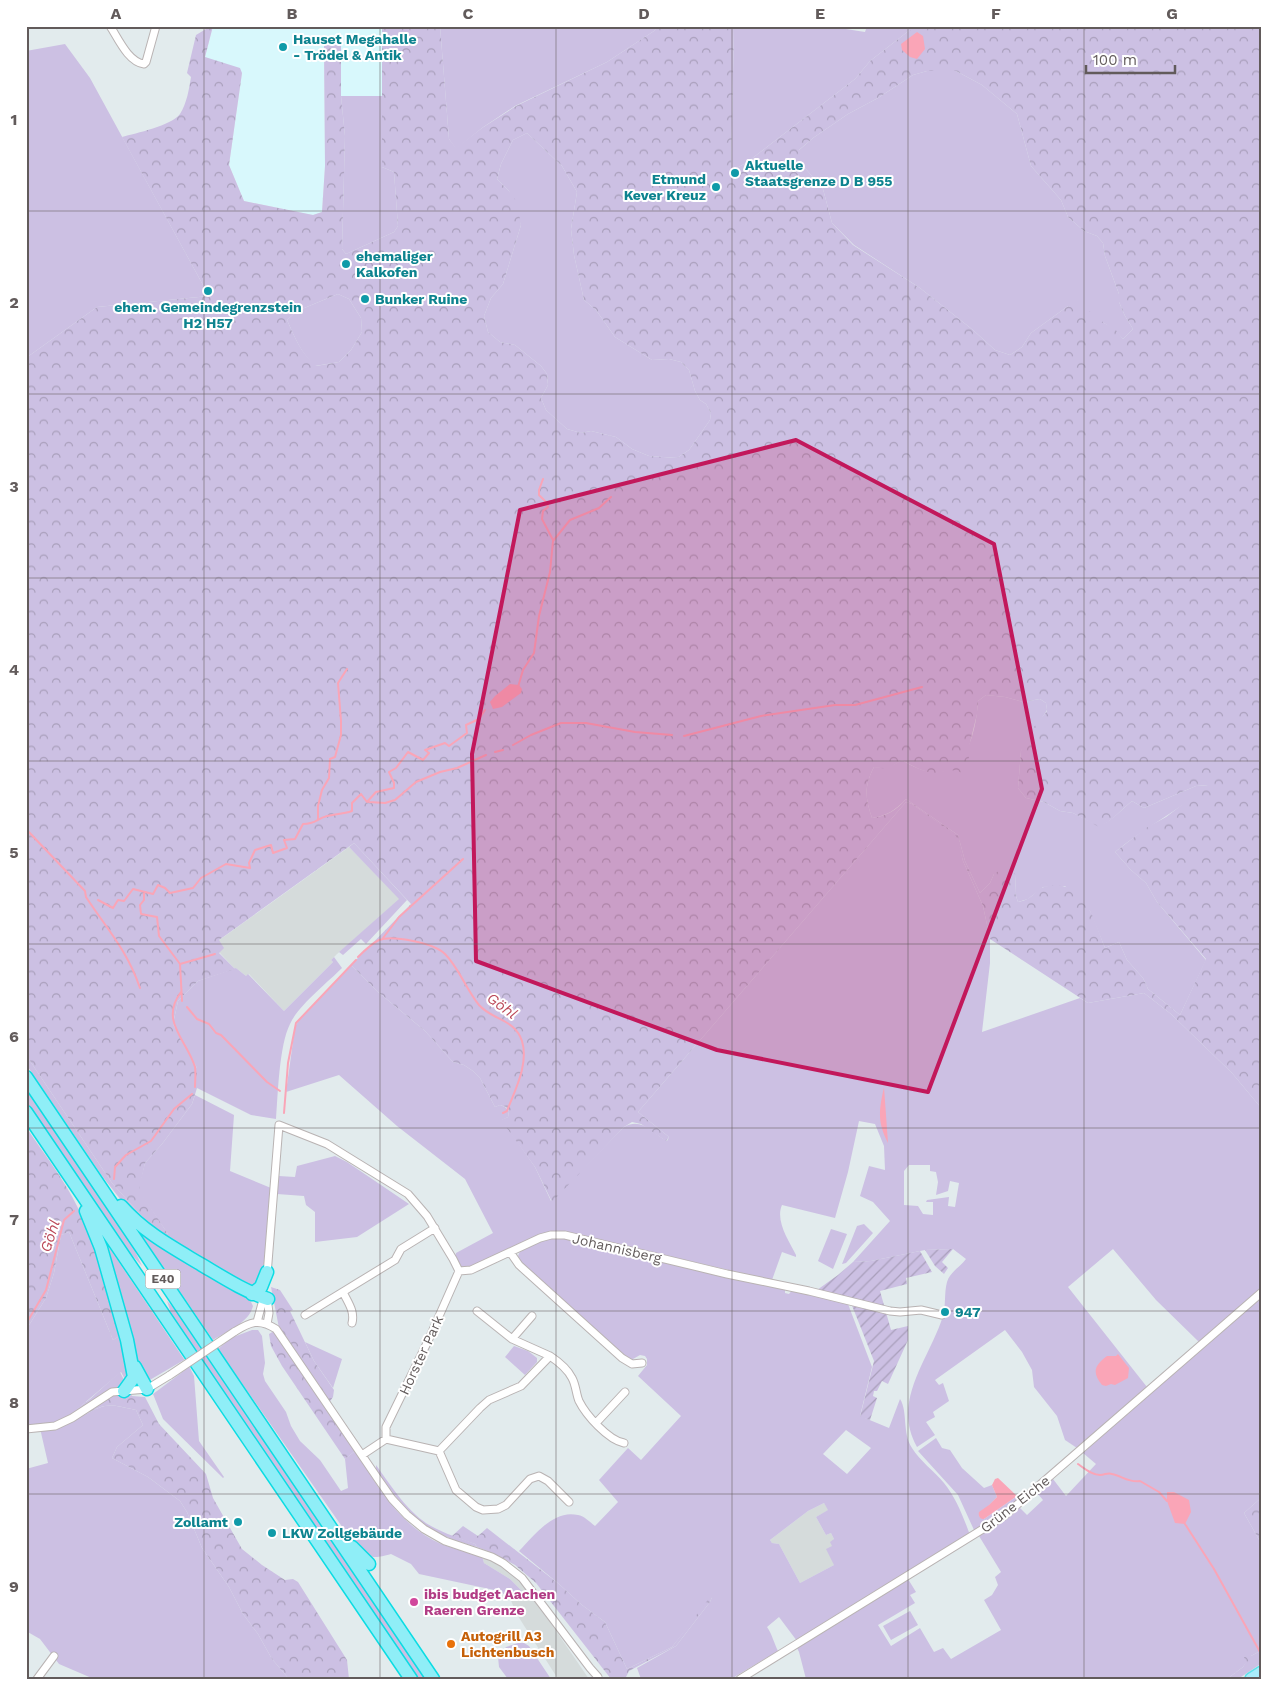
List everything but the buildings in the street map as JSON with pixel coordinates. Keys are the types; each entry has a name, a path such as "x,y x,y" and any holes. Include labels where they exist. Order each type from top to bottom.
{"highway":[{"name":"E40","path":"26,1077 434,1679"},
{"name":"E40","path":"26,1112 411,1679"},
{"path":"73,1182 79,1200 88,1216 101,1248 131,1357 134,1379 124,1391"},
{"path":"102,1190 116,1200 135,1221 153,1236 262,1295"},
{"path":"262,1295 261,1287 267,1272"},
{"path":"187,1350 201,1387"},
{"path":"131,1357 138,1375 147,1389"},
{"path":"336,1534 348,1542 369,1564"},
{"path":"392,1651 397,1669 403,1679"}],"main road":[{"path":"1251,1679 1262,1672"}],"street":[{"path":"110,26 129,55 141,64 146,62 156,26"},
{"path":"267,1272 279,1125 327,1144 408,1194 435,1228 459,1271"},
{"path":"305,1315 396,1260 401,1249 435,1228"},
{"name":"Johannisberg","path":"459,1271 471,1270 546,1236 573,1236 890,1311 921,1310 942,1315"},
{"path":"510,1252 518,1265 622,1358 632,1364 642,1363"},
{"name":"Horster Park","path":"386,1439 386,1427 428,1341 459,1271"},
{"path":"343,1292 354,1316 352,1323"},
{"name":"Grüne Eiche","path":"740,1679 1004,1516 1262,1292"},
{"path":"257,1322 262,1295"},
{"path":"262,1295 269,1313 267,1324"},
{"path":"477,1311 512,1339 550,1356 563,1365 572,1379 586,1412 608,1435 624,1443"},
{"path":"512,1339 532,1316"},
{"path":"26,1429 55,1426 72,1418 108,1394 116,1391 147,1389 170,1376 245,1326 257,1322 267,1324 280,1333 292,1354 392,1499 407,1515 424,1529 445,1541 492,1557 504,1563 522,1578 598,1677"},
{"path":"439,1451 489,1400 521,1386 550,1356"},
{"path":"596,1422 625,1392"},
{"path":"362,1455 386,1439 439,1451"},
{"path":"439,1451 456,1490 476,1507 483,1510 498,1509 506,1505 530,1479 539,1476 548,1481 569,1502"},
{"path":"37,1679 54,1656"}],"highlighted area":[{"path":"796,440 994,544 1042,789 928,1092 717,1050 476,961 472,754 520,510"}],"shaded area":[{"path":"213,26 382,26 382,96 341,96 341,43 324,46 325,166 322,212 313,215 244,201 229,165 242,73 205,57"},
{"path":"917,32 923,36 925,49 917,59 910,57 902,50 901,44"},
{"path":"510,684 519,685 522,689 521,693 502,707 493,709 490,702"},
{"path":"349,847 400,899 337,954 331,960 333,962 284,1011 249,974 246,976 235,969 219,952 218,941"},
{"path":"884,1087 888,1143 884,1136 880,1116"},
{"path":"1118,1354 1129,1368 1128,1378 1115,1385 1102,1385 1096,1373 1097,1366 1107,1356 1116,1356"},
{"path":"998,1478 1017,1496 984,1519 981,1518 979,1512 997,1497 992,1485 995,1479"},
{"path":"1167,1492 1174,1492 1189,1500 1191,1512 1185,1524 1175,1523 1167,1501"},
{"path":"824,1503 829,1510 816,1517 826,1535 831,1533 834,1539 832,1545 834,1565 800,1583 779,1544 772,1543 770,1540 808,1511"},
{"path":"482,1556 498,1563 515,1575 528,1590 589,1679 558,1679 516,1613 510,1598 522,1591 510,1579 484,1563"}],"green space":[{"path":"213,26 205,57 240,68 242,73 229,165 244,201 313,215 322,212 325,166 324,46 330,38 341,42 341,96 345,136 342,249 346,254 394,232 398,226 394,172 382,167 382,26 440,26 449,139 456,148 516,106 607,62 654,31 658,26 734,26 731,171 746,163 855,79 870,61 915,26 1262,26 1262,1109 1232,1073 1171,1014 1144,993 1088,1003 990,939 983,906 963,861 956,836 912,804 906,802 638,1112 669,1137 666,1141 641,1124 632,1122 624,1127 552,1202 535,1167 501,1120 508,1117 509,1111 506,1107 500,1105 495,1107 480,1078 473,1071 464,1065 453,1062 425,1031 378,992 351,965 411,904 354,843 219,940 224,948 219,953 235,969 198,981 178,1001 173,1024 197,1068 197,1088 192,1104 145,1163 139,1190 168,1234 158,1231 149,1224 112,1183 26,1055 26,358 97,307 209,296 122,137 169,122 180,114 191,77 187,73 196,35","holes":["927,71 956,71 982,85 1017,114 1031,166 1061,200 1068,217 1084,231 1097,236 1103,243 1105,256 1119,294 1119,302 1133,329 1123,339 1115,329 1088,310 1068,306 1031,333 1022,347 1010,355 995,350 920,288 853,245 832,223 823,189 799,161 799,150 848,114 878,98 913,75","527,133 562,166 577,192 571,229 574,255 584,300 596,310 615,337 652,360 669,359 681,362 689,370 695,391 711,413 710,420 689,450 677,458 649,456 632,449 616,437 591,431 581,433 567,429 546,410 541,398 548,385 547,374 541,366 515,345 500,342 488,332 484,316 491,298 503,284 521,225 517,202 497,179 501,164 513,140","338,294 349,299 361,318 362,332 351,350 339,362 316,366 302,350 287,320 297,311","986,695 1005,697 1023,702 1040,699 1046,703 1047,711 1025,738 1021,751 1018,788 1026,798 1044,802 1060,811 1073,813 1099,827 1112,819 1132,801 1144,808 1196,786 1208,785 1115,852 1146,883 1157,902 1206,959 1180,1015 1148,989 1143,978 1127,960 1119,942 1105,948 1091,913 1078,894 1069,888 1058,885 1044,887 1028,899 1018,902 1015,893 1016,875 1008,865 994,874 990,883 980,893 965,861 958,835 906,799 890,812 872,818 868,804 867,786 874,767 888,769 902,760 918,768 935,773 951,770 962,773 970,766 968,751 977,714 978,701"]},
{"path":"440,26 658,26 654,31 607,62 515,106 482,128 456,149 449,139"},
{"path":"734,26 827,26 865,32 867,26 915,26 870,61 855,79 746,163 731,171"},
{"path":"65,44 90,78 209,296 97,307 26,358 26,51"},
{"path":"927,71 956,71 982,85 1017,114 1031,166 1061,200 1068,217 1084,231 1097,236 1103,243 1105,256 1119,294 1119,302 1133,329 1123,339 1105,323 1068,306 1031,333 1022,347 1010,355 995,350 920,288 854,245 832,223 823,189 799,161 798,151 813,138 848,114 878,98 913,75"},
{"path":"341,96 382,96 382,167 394,172 398,226 394,232 346,254 342,249 345,136"},
{"path":"527,133 562,166 577,192 571,229 574,255 584,300 596,310 615,337 652,360 669,359 681,362 689,370 695,391 700,400 706,404 711,413 710,420 689,450 677,458 649,456 632,449 616,437 591,431 581,433 567,429 546,410 541,398 548,385 547,374 541,366 515,345 500,342 488,332 484,316 491,298 503,284 521,225 509,191 497,179 501,164 513,140"},
{"path":"338,294 349,299 361,318 362,332 351,350 339,362 315,366 302,350 287,320 297,311"},
{"path":"986,695 1005,697 1023,702 1040,699 1046,703 1047,710 1021,751 1018,788 1026,798 1044,802 1060,811 1073,813 1099,826 1132,801 1144,808 1196,786 1209,785 1115,852 1146,883 1157,902 1206,960 1180,1015 1148,989 1143,978 1127,960 1119,942 1105,948 1090,911 1065,886 1043,887 1028,899 1018,902 1015,893 1016,875 994,874 990,883 980,893 965,861 958,835 906,799 890,812 872,818 868,804 867,786 874,767 888,768 902,760 921,769 936,772 949,769 959,761 967,750 976,718 978,701"},
{"path":"906,802 912,804 957,836 963,861 983,906 990,939 990,963 982,1032 1080,998 1088,1003 1144,993 1171,1014 1232,1073 1262,1109 1262,1289 1199,1342 1156,1300 1113,1249 1068,1287 1147,1387 1077,1448 1065,1440 1057,1416 1034,1387 1032,1370 1022,1352 1005,1330 935,1380 939,1385 943,1383 949,1401 933,1412 935,1417 926,1422 935,1435 917,1447 910,1430 908,1413 910,1397 943,1316 948,1278 966,1259 953,1249 925,1250 871,1261 853,1262 890,1221 873,1202 860,1196 869,1166 885,1170 884,1146 875,1124 859,1121 848,1172 835,1218 782,1205 780,1218 796,1257 782,1252 772,1280 564,1232 471,1269 461,1270 455,1257 456,1253 493,1233 465,1179 397,1126 339,1075 286,1092 295,1027 299,1020 351,965 378,992 425,1031 453,1062 464,1065 473,1071 480,1078 495,1107 500,1105 509,1111 508,1117 502,1120 535,1167 551,1201 624,1127 630,1124 642,1125 667,1141 669,1137 638,1112","holes":["909,1165 930,1165 930,1171 936,1172 938,1182 936,1195 948,1191 950,1181 959,1183 955,1207 948,1206 949,1197 927,1200 926,1202 933,1202 933,1215 923,1214 918,1206 904,1205 904,1171"]},
{"path":"354,843 407,900 366,944 361,939 343,955 339,952 399,899 349,847"},
{"path":"334,957 342,968 299,1010 286,1033 280,1070 276,1119 251,1115 197,1088 197,1068 173,1024 178,1001 198,981 236,968 246,976 248,974 284,1011 333,962 331,960"},
{"path":"26,1055 112,1183 149,1224 168,1234 138,1190 145,1163 192,1104 195,1095 234,1115 230,1171 271,1188 263,1274 261,1278 250,1287 164,1238 128,1209 102,1176 26,1064"},
{"path":"26,1085 128,1236 142,1266 114,1236 26,1106"},
{"path":"26,1127 54,1167 85,1223 97,1254 121,1335 113,1340 69,1232 61,1235 54,1273 46,1298 26,1330"},
{"path":"335,1156 409,1204 357,1237 315,1242 315,1212 306,1205 304,1196 277,1194 279,1176 295,1177 297,1166"},
{"path":"864,1224 873,1233 846,1263 842,1264 857,1226"},
{"path":"831,1229 847,1234 833,1269 818,1261"},
{"path":"69,1232 113,1340 121,1335 131,1369 127,1383 121,1372 75,1411 82,1416 103,1406 119,1406 136,1410 143,1425 117,1447 112,1458 148,1477 180,1501 187,1512 202,1548 229,1587 243,1614 258,1634 272,1659 289,1679 94,1679 59,1664 40,1639 26,1631 26,1469 48,1463 39,1424 26,1427 26,1330 46,1298 54,1273 61,1235"},
{"path":"139,1232 249,1298 253,1306 251,1312 237,1326 213,1340"},
{"path":"565,1237 785,1288 785,1293 789,1294 793,1289 848,1304 872,1367 860,1416 889,1428 900,1399 904,1410 907,1436 912,1448 952,1495 970,1535 797,1641 779,1617 767,1627 778,1651 731,1679 641,1679 637,1668 676,1646 712,1597 672,1647 627,1669 605,1622 582,1605 519,1551 545,1525 560,1516 569,1514 580,1516 595,1526 618,1502 599,1480 628,1448 641,1460 681,1416 638,1376 647,1365 645,1356 640,1355 633,1359 627,1359 518,1260 519,1254 529,1245 544,1240","holes":["846,1430 871,1448 847,1474 823,1454","824,1503 828,1510 816,1517 826,1535 831,1533 834,1539 830,1542 832,1546 826,1549 834,1565 800,1583 779,1544 772,1543 770,1540 808,1511"]},
{"path":"104,1240 190,1368 194,1376 199,1441 223,1478 163,1419 153,1394 189,1367 184,1360 148,1381 140,1371"},
{"path":"953,1249 942,1262 948,1268 944,1274 935,1266 925,1250"},
{"path":"920,1251 932,1272 906,1278 907,1284 880,1291 891,1330 908,1326 908,1340 888,1384 882,1381 877,1391 874,1391 873,1396 877,1398 870,1420 860,1417 874,1361 849,1298 817,1290 853,1262 871,1261"},
{"path":"271,1287 280,1290 293,1310 290,1311 314,1361 334,1390 333,1397 326,1407 355,1451 345,1459 282,1366 271,1346 269,1334 279,1328"},
{"path":"1262,1296 1262,1497 1244,1513 1262,1545 1262,1650 1251,1656 1243,1667 1227,1679 806,1679 797,1648 908,1579 916,1592 910,1595 915,1603 878,1625 891,1646 920,1628 934,1652 943,1648 951,1659 1001,1630 984,1600 992,1595 998,1585 995,1577 1001,1572 979,1536 1019,1507 1027,1515 1043,1500 1037,1493 1053,1479 1066,1496 1096,1464 1083,1453"},
{"path":"167,1301 189,1323 428,1679 414,1679 175,1325"},
{"path":"252,1330 258,1330 262,1336 265,1363 263,1374 265,1381 286,1412 291,1426 300,1441 320,1460 341,1491 348,1488 345,1459 355,1451 391,1504 414,1527 441,1544 482,1556 484,1563 510,1579 523,1592 510,1598 499,1591 419,1574 411,1564 391,1554 375,1557 359,1551 218,1349 231,1338"},
{"path":"305,1342 342,1359 333,1388 314,1361"},
{"path":"514,1346 528,1351 537,1358 537,1362 525,1375 505,1357"},
{"path":"120,1372 132,1396 145,1397 159,1424 206,1474 213,1498 242,1549 285,1580 293,1579 298,1582 347,1660 349,1679 289,1679 272,1659 258,1634 243,1614 229,1587 202,1548 187,1512 180,1501 148,1477 112,1458 117,1447 143,1425 136,1410 108,1405 97,1408 82,1416 74,1411"},
{"path":"936,1438 942,1448 950,1450 962,1468 984,1488 992,1485 997,1497 979,1516 984,1519 986,1525 974,1530 958,1495 918,1451"},
{"path":"376,1465 401,1499 423,1521 475,1544 477,1547 457,1541 418,1520 396,1496 376,1469"},
{"path":"1017,1496 1020,1500 986,1525 984,1519"},
{"path":"1262,1497 1262,1545 1244,1513"},
{"path":"463,1526 478,1536 487,1528 605,1622 627,1669 672,1647 710,1597 712,1597 676,1646 629,1671 625,1679 611,1679 536,1583 515,1565 477,1547 475,1544 452,1536"},
{"path":"910,1611 918,1625 891,1640 883,1626"},
{"path":"524,1643 529,1646 551,1679 508,1679 499,1667 498,1657 506,1647"},
{"path":"1262,1650 1262,1663 1238,1679 1227,1679 1243,1667 1246,1662 1244,1657 1251,1656"}],"waterway":[{"path":"543,479 539,495 547,503 548,507 543,511 542,519 553,540"},
{"path":"518,687 523,670 534,653 539,616 550,572 553,541 570,520 599,508 611,497"},
{"name":"Göhl","path":"318,820 318,806 322,790 329,778 330,759 335,757 341,735 338,683 347,669"},
{"path":"684,736 761,716 835,705 855,705 922,687"},
{"name":"Göhl","path":"98,900 113,908 118,900 124,901 133,889 153,894 158,885 170,893 193,888 201,878 226,864 250,868 249,863 255,850 271,845 273,853 287,848 284,840 295,839 303,824 311,823 327,816 352,811 352,803 361,794 367,802 376,792 394,788 389,772 396,768 408,752 423,760 429,753 425,750 445,743 449,746 467,733 466,725 479,719 485,710"},
{"path":"513,745 531,735 561,723 586,723 635,732 672,735"},
{"path":"495,752 503,750"},
{"path":"369,802 385,803 395,800 416,782 440,772 457,768 486,755"},
{"path":"26,829 85,891 86,897 123,951 140,988"},
{"name":"Göhl","path":"383,938 399,917 463,859"},
{"name":"Göhl","path":"144,893 144,900 140,905 141,914 157,917 159,936 180,964 215,954"},
{"name":"Göhl","path":"358,957 373,944 385,939 403,939 432,946 440,950 450,960 479,1005 514,1028 522,1041 524,1059 517,1086 507,1111 503,1113"},
{"path":"284,1113 288,1063 296,1023 356,960"},
{"path":"180,964 182,1001"},
{"name":"Göhl","path":"181,992 175,1002 174,1021 195,1067 195,1087"},
{"path":"187,1007 197,1019 209,1024 267,1082 280,1091"},
{"name":"Göhl","path":"114,1179 115,1167 126,1155 151,1141 174,1109 192,1094"},
{"name":"Göhl","path":"26,1324 46,1290 64,1220 74,1211"},
{"path":"1078,1464 1094,1474 1111,1473 1129,1480 1140,1481 1159,1492 1167,1501"},
{"path":"1185,1524 1214,1569 1260,1652"}],"place":[{"name":"Hauset Megahalle - Trödel & Antik","path":"283,47"},
{"name":"Aktuelle Staatsgrenze D B 955","path":"735,173"},
{"name":"Etmund Kever Kreuz","path":"716,187"},
{"name":"ehemaliger Kalkofen","path":"346,264"},
{"name":"ehem. Gemeindegrenzstein H2 H57","path":"208,291"},
{"name":"Bunker Ruine","path":"365,299"},
{"name":"947","path":"945,1312"},
{"name":"Zollamt","path":"238,1522"},
{"name":"LKW Zollgebäude","path":"272,1533"},
{"name":"ibis budget Aachen Raeren Grenze","path":"414,1602"},
{"name":"Autogrill A3 Lichtenbusch","path":"451,1644"}]}
